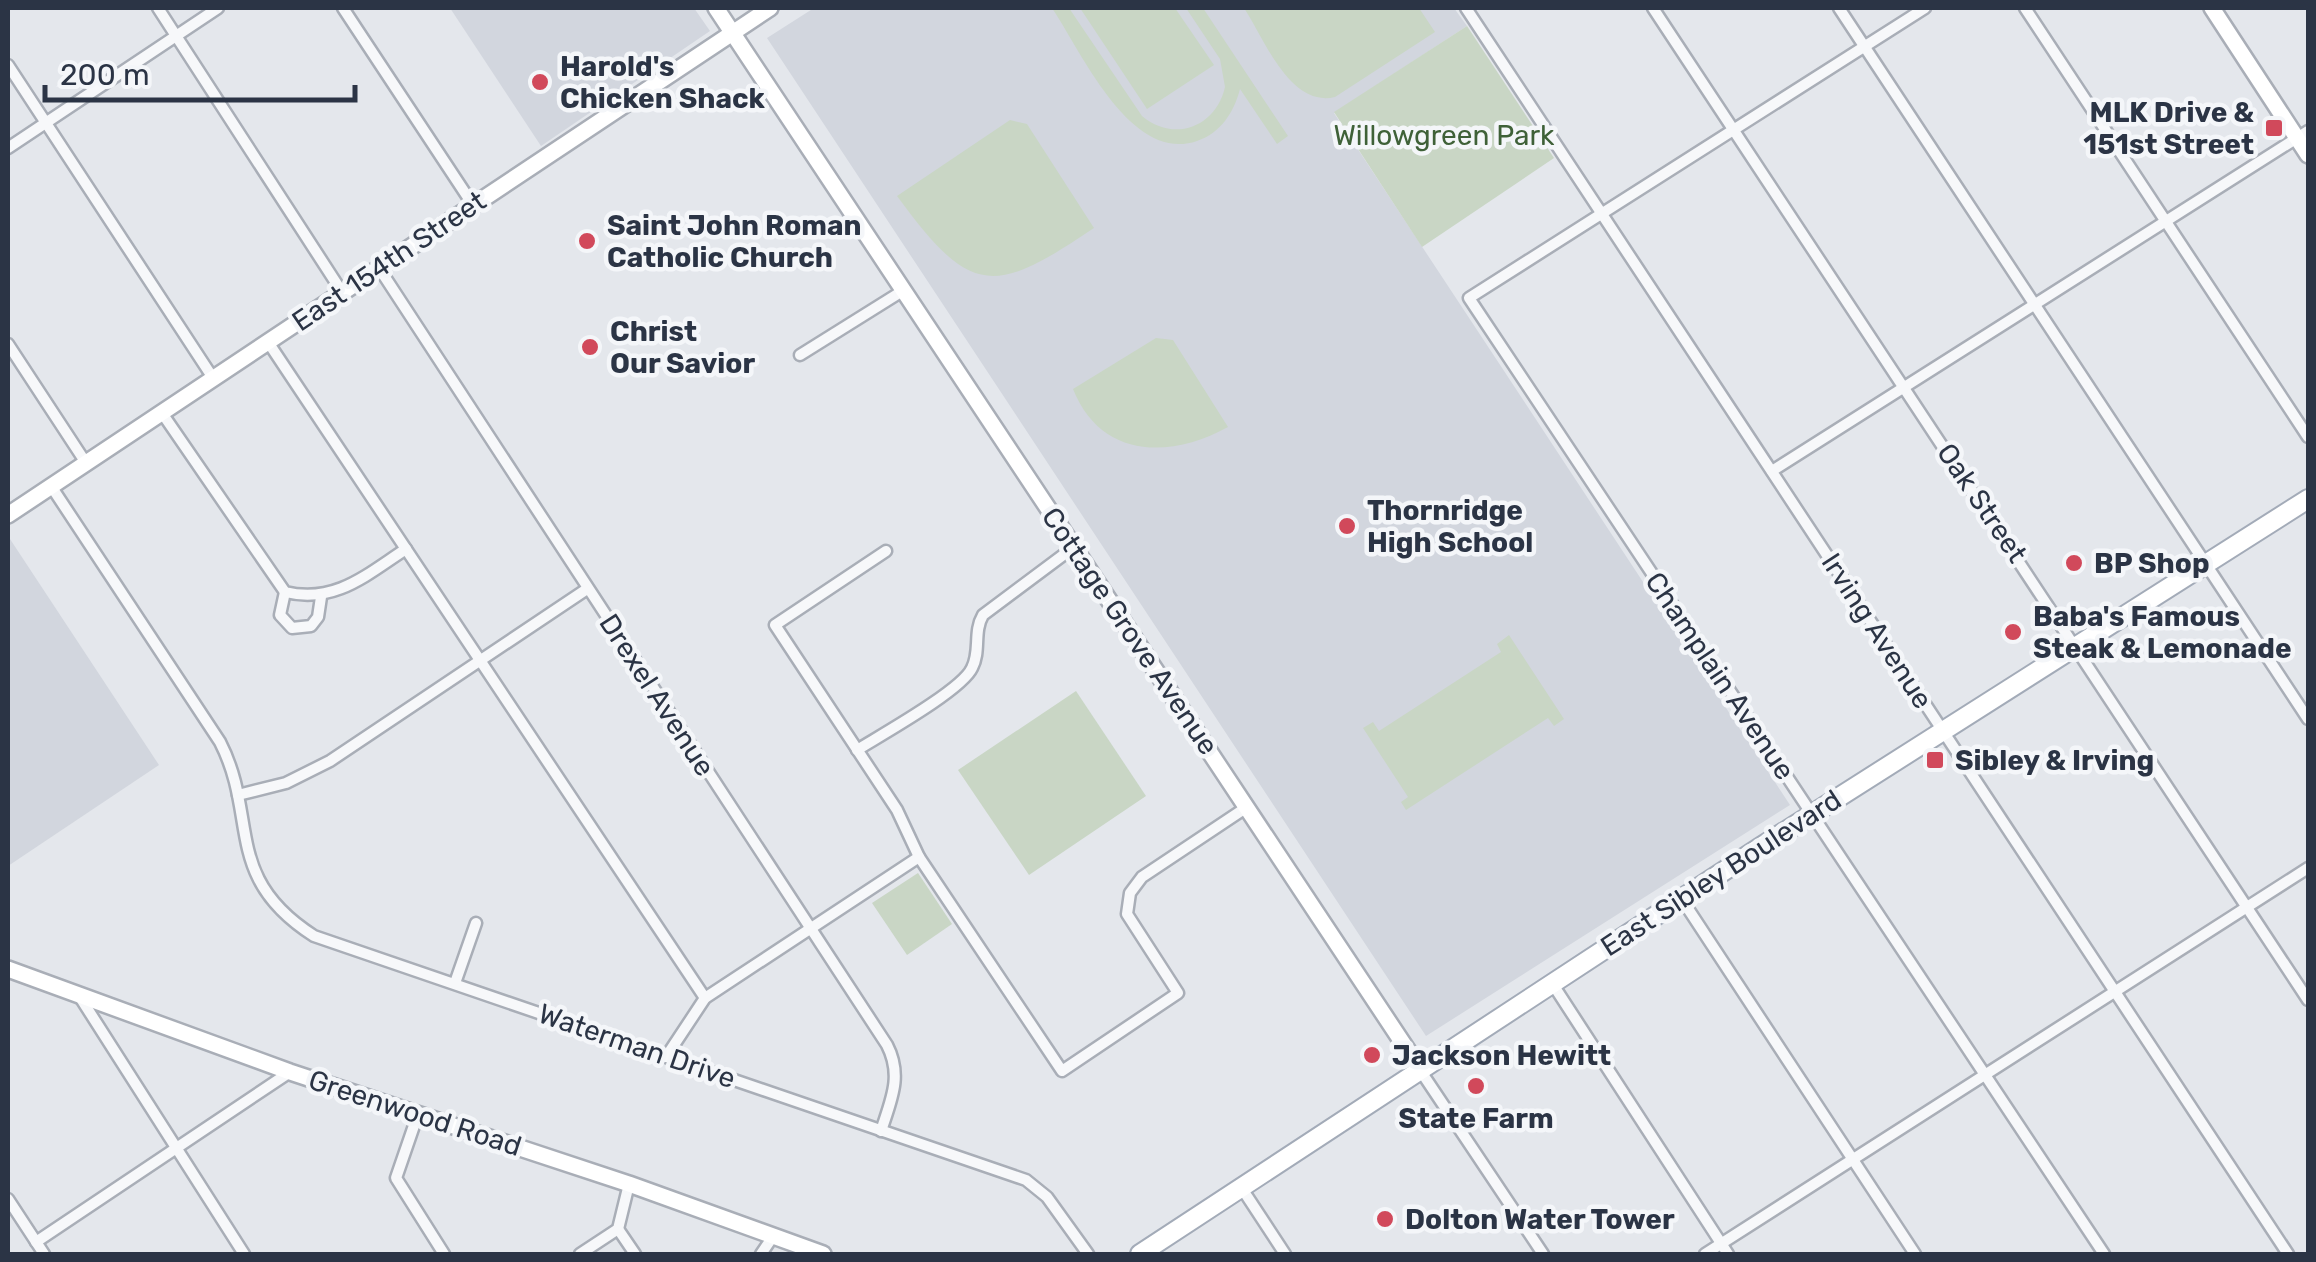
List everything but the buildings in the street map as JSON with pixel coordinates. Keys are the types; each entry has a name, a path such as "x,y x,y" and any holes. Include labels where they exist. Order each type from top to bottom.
{"main road":[{"name":"East Sibley Boulevard","path":"1140,1254 1811,814 2308,500"}],"street":[{"path":"158,8 342,292"},
{"path":"8,148 218,8"},
{"path":"344,8 473,205"},
{"name":"Cottage Grove Avenue","path":"716,8 1543,1254"},
{"name":"East 154th Street","path":"8,515 770,8"},
{"name":"Irving Avenue","path":"1466,8 2286,1254"},
{"name":"Oak Street","path":"1653,8 2308,1000"},
{"path":"1839,8 2308,719"},
{"path":"1602,214 1925,8"},
{"path":"2025,8 2308,437"},
{"path":"2212,8 2303,134 2308,155"},
{"path":"8,65 212,378"},
{"path":"1772,472 2303,134"},
{"name":"Champlain Avenue","path":"1602,214 1469,298 2104,1254"},
{"name":"Drexel Avenue","path":"378,268 894,1058 896,1086 881,1130"},
{"path":"800,354 904,290"},
{"path":"268,342 705,998"},
{"path":"8,344 86,463"},
{"path":"162,412 285,592 321,597 344,589 406,548"},
{"name":"Waterman Drive","path":"51,486 212,726 233,770 245,851 268,892 297,925 314,936 1026,1180 1048,1197 1088,1254"},
{"path":"858,750 965,678 976,658 978,624 984,616 1074,547"},
{"path":"886,551 775,625 897,810 920,857 1062,1071 1178,993 1126,914 1130,893 1142,876 1247,808"},
{"path":"238,794 307,774 587,589"},
{"path":"285,592 280,615 292,628 311,626 318,617 321,597"},
{"path":"666,1057 705,998 920,857"},
{"path":"1705,1254 1725,1249 1853,1160 2308,868"},
{"path":"1681,898 1915,1254"},
{"path":"455,983 476,923"},
{"name":"Greenwood Road","path":"8,969 76,990 290,1072 629,1184 823,1254"},
{"path":"1552,982 1725,1249"},
{"path":"76,990 244,1254"},
{"path":"36,1242 290,1072"},
{"path":"418,1114 396,1178 444,1254"},
{"path":"580,1254 618,1229 629,1184"},
{"path":"1241,1187 1285,1254"},
{"path":"8,1202 44,1254"},
{"path":"618,1229 635,1254"},
{"path":"761,1254 772,1238"}],"shaded area":[{"path":"450,8 694,8 710,31 541,146"},
{"name":"Thornridge High School","path":"814,8 1454,8 1467,26 1334,113 1790,805 1426,1036 767,38"},
{"path":"8,536 159,765 8,866"}],"green space":[{"path":"1052,8 1069,8 1142,116 1154,124 1180,129 1192,127 1213,112 1225,87 1220,59 1186,8 1203,8 1288,136 1277,144 1240,89 1225,121 1213,133 1197,141 1173,144 1151,136 1111,100"},
{"path":"1080,8 1175,8 1214,65 1147,109"},
{"path":"1244,8 1419,8 1435,32 1335,97 1319,98 1305,92 1280,69"},
{"name":"Willowgreen Park","path":"1467,26 1554,158 1422,247 1334,112"},
{"path":"1010,120 1027,124 1094,228 1031,266 1007,274 985,275 965,268 945,253 897,196"},
{"path":"1156,338 1173,340 1228,427 1183,444 1139,446 1101,429 1085,412 1073,389"},
{"path":"1509,635 1564,719 1554,726 1548,718 1406,810 1401,802 1408,797 1363,728 1373,722 1379,731 1501,652 1497,644"},
{"path":"1076,691 1146,796 1029,875 958,770"},
{"path":"918,873 952,924 907,955 872,903"}],"place":[{"name":"Harold's Chicken Shack","path":"540,82"},
{"name":"MLK Drive & 151st Street","path":"2274,128"},
{"name":"Saint John Roman Catholic Church","path":"587,241"},
{"name":"Christ Our Savior","path":"590,347"},
{"name":"Thornridge High School","path":"1347,526"},
{"name":"BP Shop","path":"2074,563"},
{"name":"Baba's Famous Steak & Lemonade","path":"2013,632"},
{"name":"Sibley & Irving","path":"1935,760"},
{"name":"Jackson Hewitt","path":"1372,1055"},
{"name":"State Farm","path":"1476,1086"},
{"name":"Dolton Water Tower","path":"1385,1219"}]}
